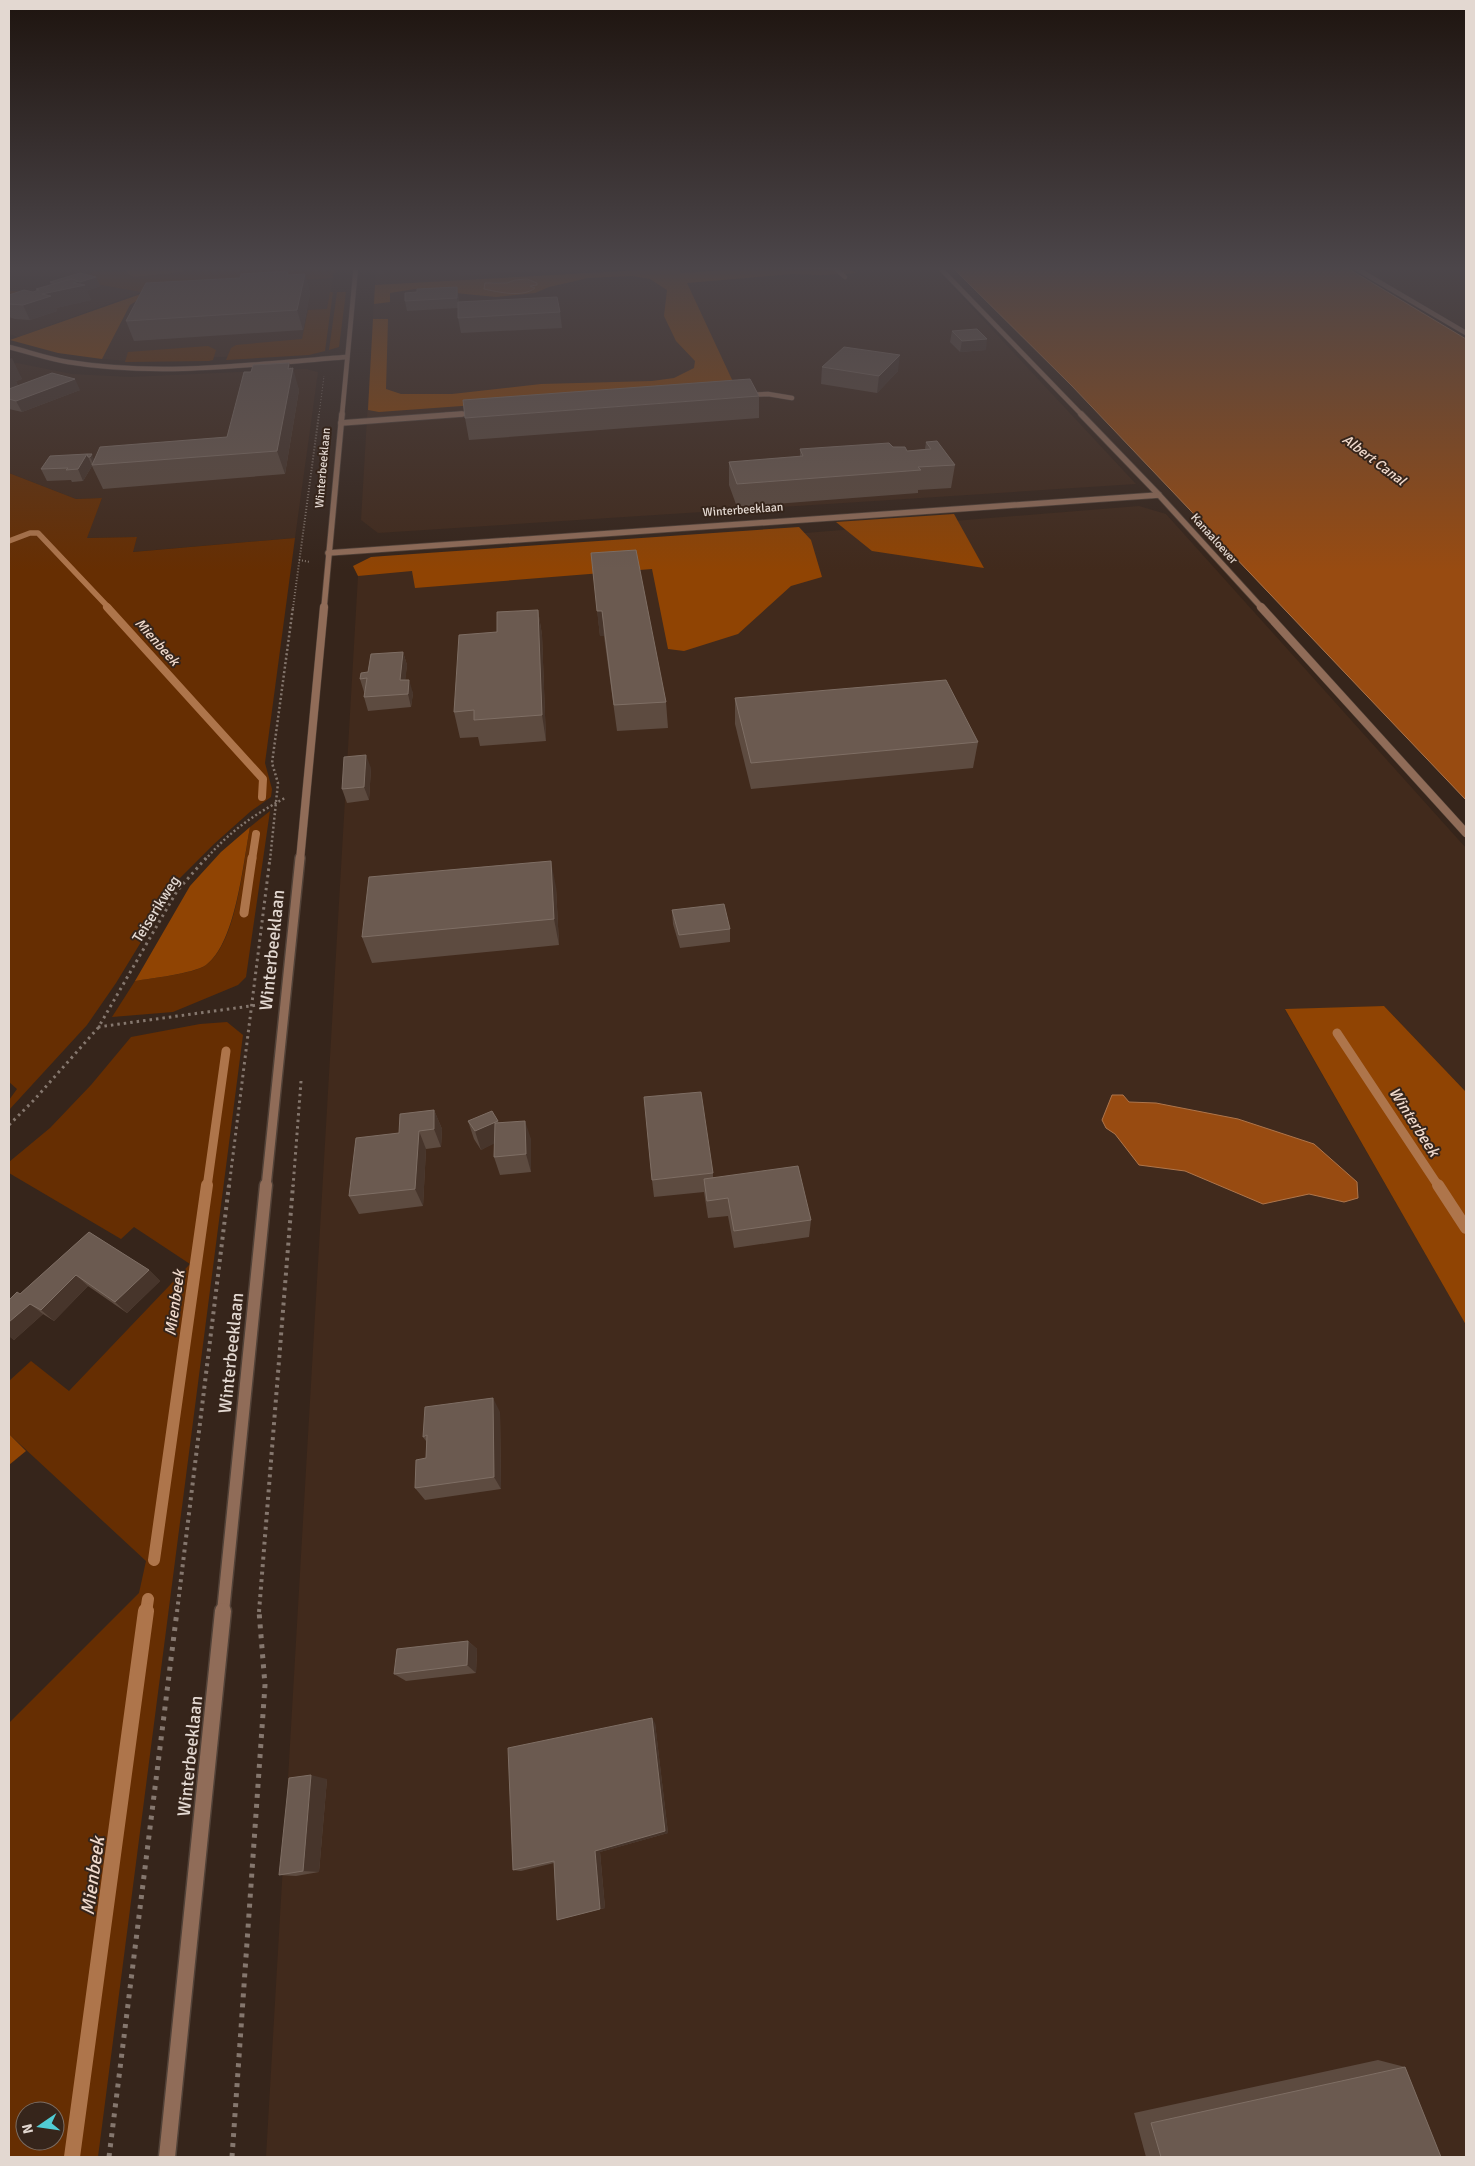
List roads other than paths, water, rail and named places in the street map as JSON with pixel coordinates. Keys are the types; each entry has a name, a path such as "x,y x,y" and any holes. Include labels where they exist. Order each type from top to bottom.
{"street":[{"name":"Winterbeeklaan","path":"167,2157 307,787 346,367"},
{"name":"Kanaaloever","path":"1036,367 1159,495 1466,833"},
{"path":"736,395 768,394 792,398"},
{"path":"341,423 487,412"},
{"name":"Winterbeeklaan","path":"328,553 1159,495"}],"water":[{"name":"Albert Canal","path":"1053,367 1466,367 1466,800"},
{"path":"1112,1095 1123,1095 1129,1102 1156,1103 1238,1119 1314,1144 1357,1182 1358,1198 1344,1202 1309,1194 1263,1204 1185,1171 1139,1165 1115,1134 1106,1128 1102,1120"}],"waterway":[{"name":"Mienbeek","path":"9,541 30,533 38,533 109,608"},
{"name":"Mienbeek","path":"107,607 263,779 262,797"},
{"name":"Mienbeek","path":"252,860 256,834"},
{"name":"Mienbeek","path":"244,913 252,858"},
{"name":"Winterbeek","path":"1337,1033 1439,1187"},
{"name":"Mienbeek","path":"207,1187 226,1051"},
{"name":"Mienbeek","path":"154,1560 207,1185"},
{"name":"Winterbeek","path":"1438,1185 1466,1228"},
{"name":"Mienbeek","path":"146,1612 148,1599"},
{"name":"Mienbeek","path":"72,2157 146,1611"}]}
